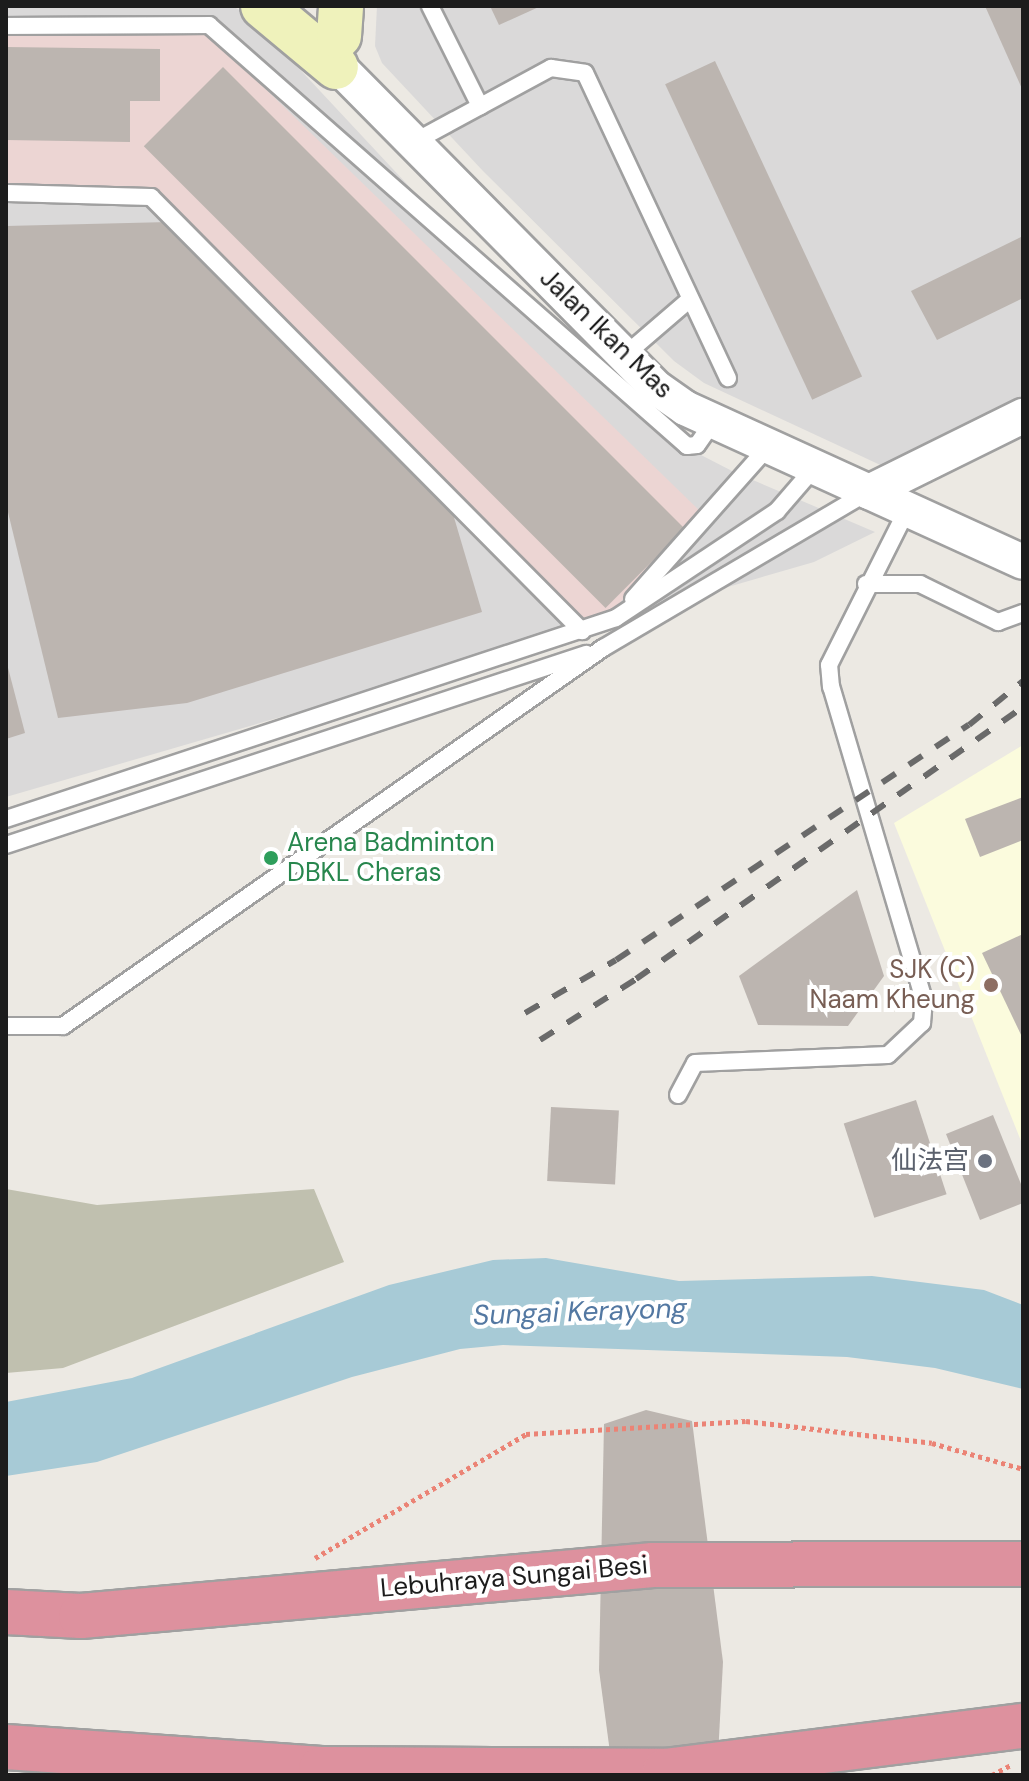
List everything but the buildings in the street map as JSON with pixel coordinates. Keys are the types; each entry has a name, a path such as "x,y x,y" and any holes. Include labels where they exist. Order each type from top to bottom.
{"highway":[{"name":"Lebuhraya Sungai Besi","path":"6,1612 81,1616 653,1565 1023,1564"},
{"path":"6,1747 318,1772 665,1771 1023,1726"}],"street":[{"path":"263,6 335,29"},
{"name":"Jalan Ikan Mas","path":"297,6 335,29 370,96 658,389 714,421 1023,562"},
{"path":"869,492 1023,416"}],"lane":[{"path":"430,6 480,106"},
{"path":"6,26 209,25 687,446 697,445 714,421"},
{"path":"414,142 551,68 585,73 728,378"},
{"path":"6,193 151,197 582,631"},
{"path":"625,355 689,300"},
{"path":"616,618 769,446"},
{"path":"6,819 616,618 777,511 815,467"},
{"path":"6,1026 63,1026 603,648 869,492"},
{"path":"678,1095 695,1063 888,1055 922,1023 924,1000 831,687 829,665 866,584 907,510"},
{"path":"866,584 920,584 998,622 1023,613"},
{"path":"6,845 603,648"}],"path":[{"path":"309,1561 526,1434 746,1421 932,1443 1023,1469"},
{"path":"992,1775 1023,1760"}],"shaded area":[{"path":"6,6 232,6 249,15 433,212 631,408 668,438 734,472 875,532 814,562 6,797"},
{"path":"377,6 1023,6 1023,405 889,469 704,383 674,361 483,171 382,63 375,46"},
{"path":"207,32 703,514 613,610 583,624 153,191 6,187 6,33"},
{"name":"SJK (C) Naam Kheung","path":"1023,745 1023,1146 894,823"},
{"path":"6,1189 97,1205 314,1189 344,1262 63,1368 6,1373"}],"water":[{"name":"Sungai Kerayong","path":"546,1258 679,1281 872,1276 984,1290 1023,1305 1023,1389 935,1368 847,1357 503,1345 460,1349 352,1377 97,1462 6,1476 6,1402 132,1378 389,1285 493,1260"}],"railway":[{"path":"525,1013 616,960 969,725 1023,681"},
{"path":"540,1040 636,979 1023,707"}],"place":[{"name":"Arena Badminton DBKL Cheras","path":"271,858"},
{"name":"SJK (C) Naam Kheung","path":"991,985"},
{"name":"仙法宫","path":"985,1161"}]}
